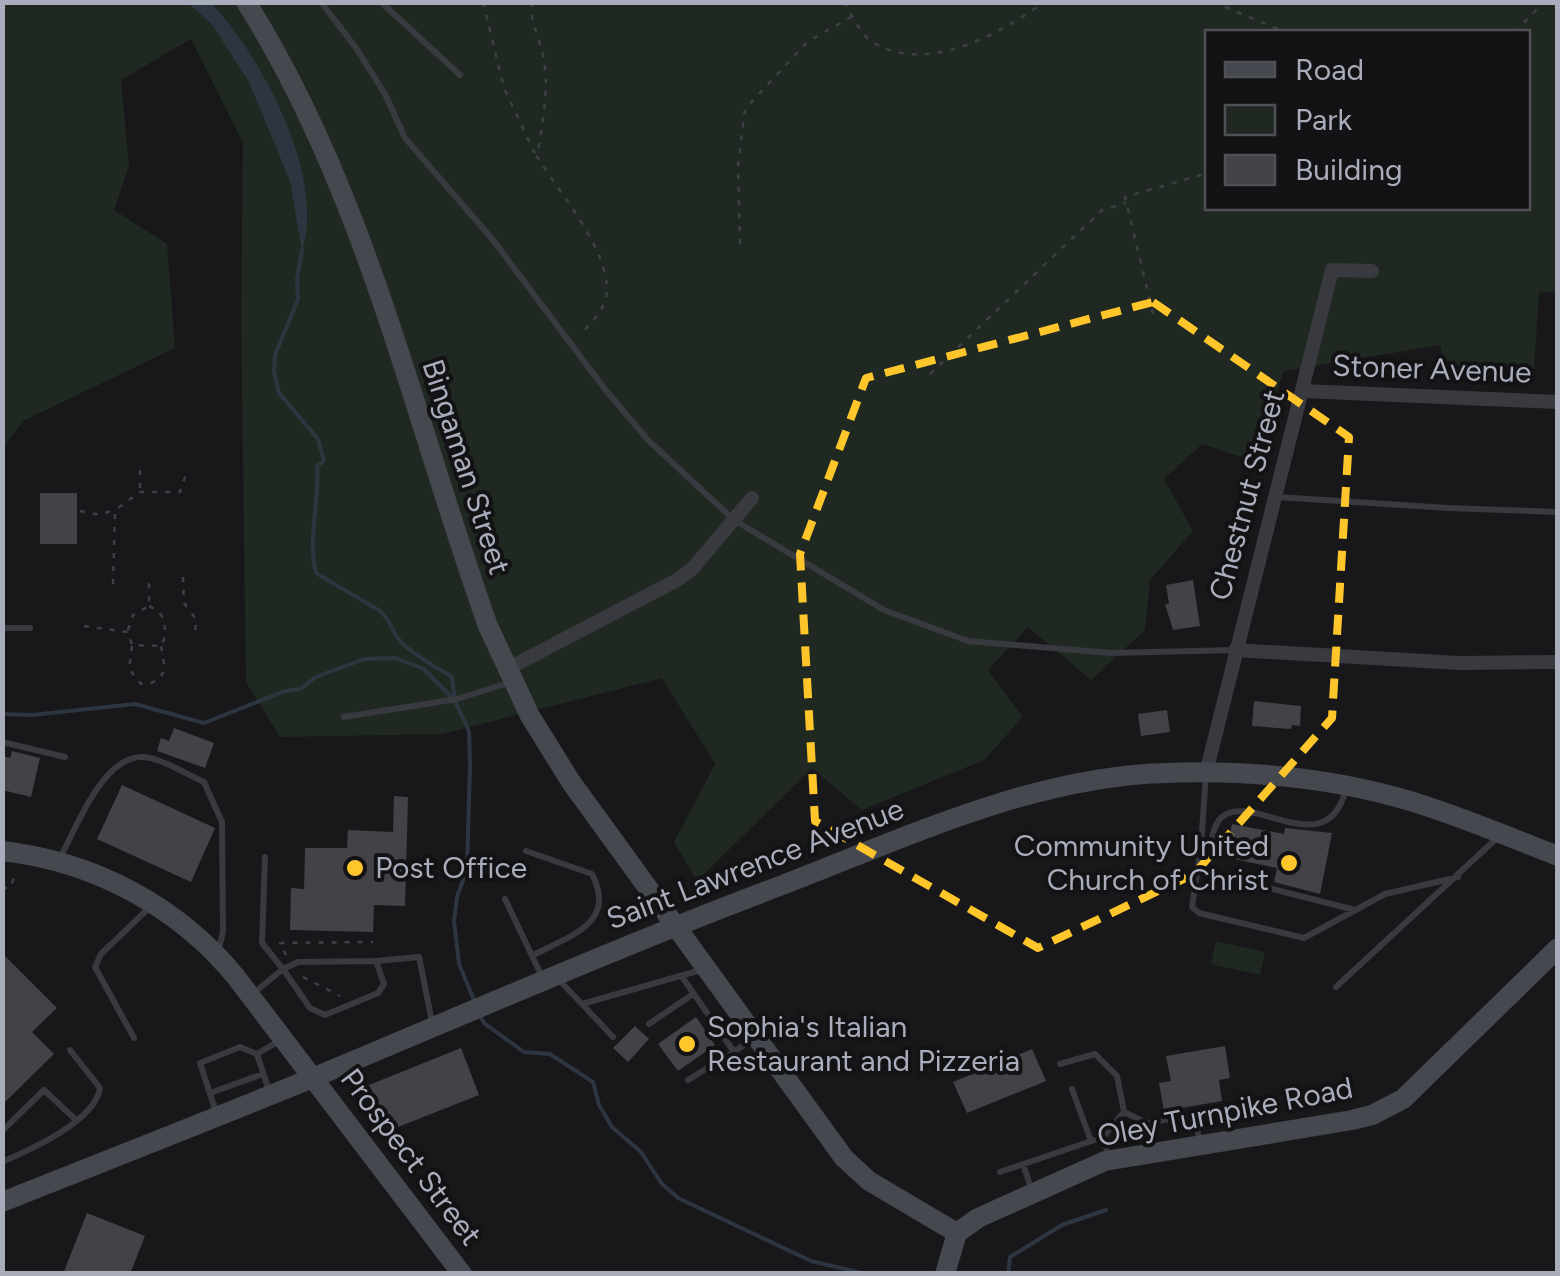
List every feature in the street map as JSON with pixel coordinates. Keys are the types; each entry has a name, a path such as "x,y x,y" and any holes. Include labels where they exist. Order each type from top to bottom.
{"street":[{"name":"Bingaman Street","path":"246,2 296,86 332,162 474,586 510,675 571,782 836,1148 855,1169 894,1197 957,1233"},
{"name":"Chestnut Street","path":"1206,773 1332,270 1372,272"},
{"name":"Stoner Avenue","path":"1303,391 1558,402"},
{"path":"510,675 679,579 693,568 752,498"},
{"path":"1235,650 1459,663 1558,662"},
{"name":"Saint Lawrence Avenue","path":"2,1202 676,926 1011,800 1104,780 1163,773 1250,773 1347,785 1438,810 1558,856"},
{"name":"Prospect Street","path":"2,851 96,874 154,904 217,955 462,1274"},
{"name":"Oley Turnpike Road","path":"957,1233 978,1218 1033,1192 1110,1161 1352,1120 1391,1106 1438,1068 1558,948"},
{"path":"945,1273 957,1233"}],"lane":[{"path":"321,2 386,94 406,138 494,240 648,440 734,520 884,610 968,641 1111,653 1235,650"},
{"path":"381,2 460,74"},
{"path":"1276,496 1558,512"},
{"path":"2,628 30,628"},
{"path":"344,717 457,699 510,675"},
{"path":"2,742 66,757"},
{"path":"58,862 105,776 126,758 147,757 204,782 222,822 223,932 217,955"},
{"path":"1206,773 1192,907 1200,913 1304,938 1386,894 1458,877"},
{"path":"1201,846 1210,847 1218,820 1226,814 1242,812 1298,823 1330,820 1342,807 1347,785"},
{"path":"1336,987 1501,834"},
{"path":"526,851 592,874 600,890 596,917 532,956"},
{"path":"265,857 262,943 310,1008 325,1016 378,993 384,984 376,961"},
{"path":"1198,870 1355,910"},
{"path":"505,899 532,956 549,978 582,1004 613,1037"},
{"path":"134,1038 95,967 101,954 154,904"},
{"path":"250,996 298,962 419,958 433,1024"},
{"path":"582,1004 682,978 705,968"},
{"path":"682,978 734,1052"},
{"path":"649,1024 694,994"},
{"path":"688,1080 755,1037"},
{"path":"257,1054 283,1038"},
{"path":"218,1116 200,1063 240,1047 257,1054"},
{"path":"2,1162 77,1121 100,1094 100,1088 70,1050"},
{"path":"257,1054 270,1095"},
{"path":"1060,1064 1095,1054 1116,1076 1124,1112"},
{"path":"210,1093 263,1074"},
{"path":"1072,1089 1091,1141"},
{"path":"2,1131 44,1090 77,1121"},
{"path":"1124,1112 1146,1123 1228,1109"},
{"path":"1000,1172 1103,1137 1124,1112"},
{"path":"1195,1114 1200,1146"},
{"path":"1103,1137 1110,1161"},
{"path":"1022,1164 1033,1192"}],"path":[{"path":"482,2 504,88 537,158 598,252 607,290 600,314 571,344"},
{"path":"533,2 530,12 544,58 544,105 537,158"},
{"path":"844,2 869,40 908,55 969,46 1044,2"},
{"path":"1214,2 1280,30"},
{"path":"1516,30 1544,2"},
{"path":"740,244 738,165 745,109 807,42 853,16"},
{"path":"1154,314 1125,197 1205,174"},
{"path":"930,374 1102,210 1126,203"},
{"path":"140,470 140,492"},
{"path":"80,512 100,515 115,510 140,492 180,492 188,471"},
{"path":"113,584 115,510"},
{"path":"149,577 149,606"},
{"path":"183,577 184,604 196,619 195,636"},
{"path":"149,606 165,619 161,646 164,670 158,680 140,684 129,670 132,645 128,632 133,615 149,606"},
{"path":"84,626 128,632"},
{"path":"165,636 172,636"},
{"path":"132,645 161,646"},
{"path":"2,888 10,888 24,854"}],"highlighted area":[{"path":"1153,302 1349,437 1332,718 1194,874 1038,948 815,821 800,554 866,378"}],"green space":[{"path":"3,3 1557,3 1557,291 1539,293 1534,369 1447,377 1440,345 1284,371 1253,461 1202,444 1164,479 1193,531 1150,580 1145,630 1091,680 1028,627 988,670 1023,717 984,760 862,810 812,768 697,881 674,842 715,764 662,678 442,734 280,737 246,682 243,143 191,39 121,80 129,165 114,210 167,244 175,348 25,420 3,447"},
{"path":"1216,941 1265,952 1260,975 1211,964"}],"shaded area":[{"path":"188,3 211,3 231,26 269,85 285,119 305,188 307,221 302,251 290,181 249,82 211,23"}],"building":[{"path":"40,493 77,493 77,544 40,544"},
{"path":"1193,580 1200,626 1173,630 1165,604 1169,604 1166,585"},
{"path":"1254,701 1301,706 1300,726 1252,726"},
{"path":"1167,710 1170,732 1141,736 1138,714"},
{"path":"174,728 214,743 205,768 157,751 161,738 169,741"},
{"path":"12,751 40,758 31,797 2,790 2,756 10,758"},
{"path":"122,785 215,828 191,882 97,839"},
{"name":"Post Office","path":"394,796 408,797 405,906 374,905 373,932 290,930 291,888 304,889 305,848 347,848 348,830 393,832"},
{"name":"Community United Church of Christ","path":"1232,824 1284,834 1285,828 1332,833 1320,894 1274,882 1277,868 1225,857"},
{"path":"2,953 57,1008 32,1032 54,1054 2,1105"},
{"name":"Sophia's Italian Restaurant and Pizzeria","path":"696,1017 715,1045 678,1071 658,1044"},
{"path":"635,1026 649,1039 628,1062 613,1048"},
{"path":"1225,1046 1230,1078 1219,1080 1222,1101 1164,1111 1159,1083 1171,1081 1166,1056"},
{"path":"461,1048 479,1095 388,1131 369,1085"},
{"path":"1032,1049 1046,1081 967,1113 953,1082"},
{"path":"87,1213 145,1236 130,1274 63,1274"}],"waterway":[{"path":"302,250 298,299 275,355 274,372 279,393 318,439 324,461 317,466 313,547 316,573 380,611 403,644 452,677 455,701 469,731 470,764 467,869 454,921 459,964 474,1000"},
{"path":"2,714 32,715 135,704 204,723 285,691 300,689 316,677 364,659 395,658 424,669 452,698"},
{"path":"478,1013 485,1024 524,1052 550,1054 593,1082 599,1105 612,1127 641,1152 662,1184 678,1198 811,1261 866,1274"},
{"path":"1008,1274 1010,1257 1062,1225 1106,1210"}],"place":[{"name":"Community United Church of Christ","path":"1289,863"},
{"name":"Post Office","path":"355,868"},
{"name":"Sophia's Italian Restaurant and Pizzeria","path":"687,1044"}]}
